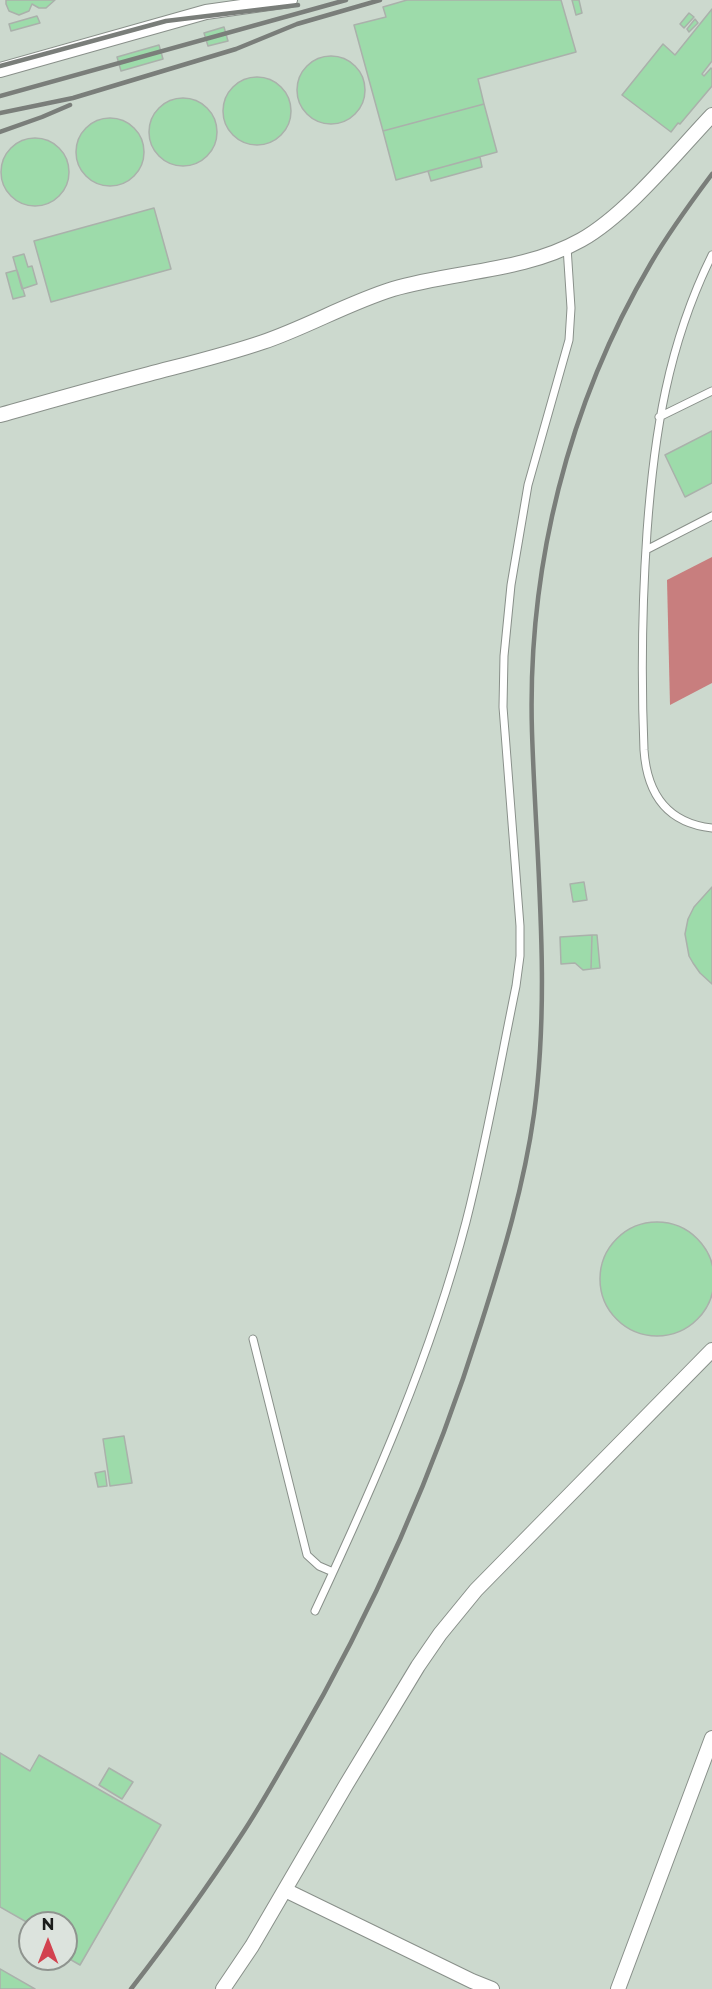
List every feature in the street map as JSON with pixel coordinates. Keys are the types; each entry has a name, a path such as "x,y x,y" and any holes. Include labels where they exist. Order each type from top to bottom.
{"street":[{"path":"0,70 206,12 290,0"},
{"path":"0,415 241,350 284,335 394,289 509,265 567,247 582,240 612,217 646,186 712,115"},
{"path":"223,1989 252,1946 418,1666 456,1613 712,1350"},
{"path":"618,1989 712,1738"},
{"path":"285,1890 472,1982 492,1989"}],"lane":[{"path":"315,1611 382,1463 452,1271 472,1197 516,986 520,956 520,926 503,706 504,656 511,585 528,485 569,340 571,308 567,247"},
{"path":"712,255 677,344 659,417 651,477 642,639 646,770 654,792 669,811 690,823 712,828"},
{"path":"659,417 712,391"},
{"path":"646,550 712,516"},
{"path":"252,1338 307,1555 319,1566 333,1572"}],"shaded area":[{"path":"0,0 712,0 712,1989 0,1989"},
{"path":"712,557 712,683 670,705 667,580"}],"building":[{"path":"6,0 55,0 46,8 39,8 32,4 29,11 19,15 9,11 6,4"},
{"path":"407,0 561,0 576,52 478,79 484,104 383,131 354,25 386,17 383,7"},
{"path":"572,0 579,0 582,13 576,15"},
{"path":"712,9 712,61 702,74 704,76 712,69 712,86 671,132 622,95 663,44 675,55"},
{"path":"689,13 694,17 684,28 680,24"},
{"path":"37,16 40,23 11,31 9,24"},
{"path":"695,19 698,23 689,32 687,29"},
{"path":"224,27 228,41 208,46 204,33"},
{"path":"159,45 163,59 121,71 117,57"},
{"path":"324,56 338,56 350,61 360,71 365,90 360,109 350,119 338,124 324,124 312,119 302,109 297,97 297,83 302,71 312,61"},
{"path":"264,77 276,83 285,92 291,104 289,124 281,135 264,145 250,145 233,135 225,124 223,104 233,87 244,79"},
{"path":"190,98 202,104 211,113 217,125 215,145 207,156 190,166 176,166 159,156 151,145 149,125 159,108 170,100"},
{"path":"484,104 497,152 396,180 383,131"},
{"path":"117,118 129,124 138,133 144,145 142,165 134,176 117,186 103,186 86,176 78,165 76,145 86,128 97,120"},
{"path":"35,138 48,141 59,148 66,159 69,172 66,185 59,196 48,203 35,206 22,203 11,196 4,185 1,172 4,159 11,148 22,141"},
{"path":"480,157 482,167 431,181 428,171"},
{"path":"154,208 171,269 51,302 34,241"},
{"path":"24,254 28,267 32,266 37,284 22,289 13,257"},
{"path":"17,270 25,296 13,299 6,273"},
{"path":"712,431 712,483 685,497 665,455"},
{"path":"584,882 587,900 573,902 570,884"},
{"path":"712,887 712,984 700,973 689,956 685,934 688,919 694,907"},
{"path":"592,935 597,935 600,968 591,969"},
{"path":"592,935 591,969 583,970 575,963 561,964 560,937"},
{"path":"657,1222 679,1226 697,1239 710,1257 714,1279 710,1301 697,1319 679,1332 657,1336 635,1332 617,1319 604,1301 600,1279 604,1257 617,1239 635,1226"},
{"path":"124,1436 132,1483 110,1486 103,1439"},
{"path":"105,1471 107,1486 98,1487 95,1473"},
{"path":"0,1753 30,1771 39,1755 161,1825 80,1965 78,1964 78,1911 18,1911 18,1917 0,1907"},
{"path":"109,1768 133,1782 122,1799 99,1785"},
{"path":"0,1969 35,1989 0,1989"}],"railway":[{"path":"0,96 346,0"},
{"path":"0,113 73,98 236,49 297,24 380,0"},
{"path":"0,66 166,21 298,5"},
{"path":"0,132 70,105"},
{"path":"131,1989 187,1914 247,1826 324,1694 400,1539 443,1433 481,1324 519,1194 530,1141 539,1067 542,971 532,732 532,671 537,609 558,489 597,373 622,317 651,263 712,174"}]}
